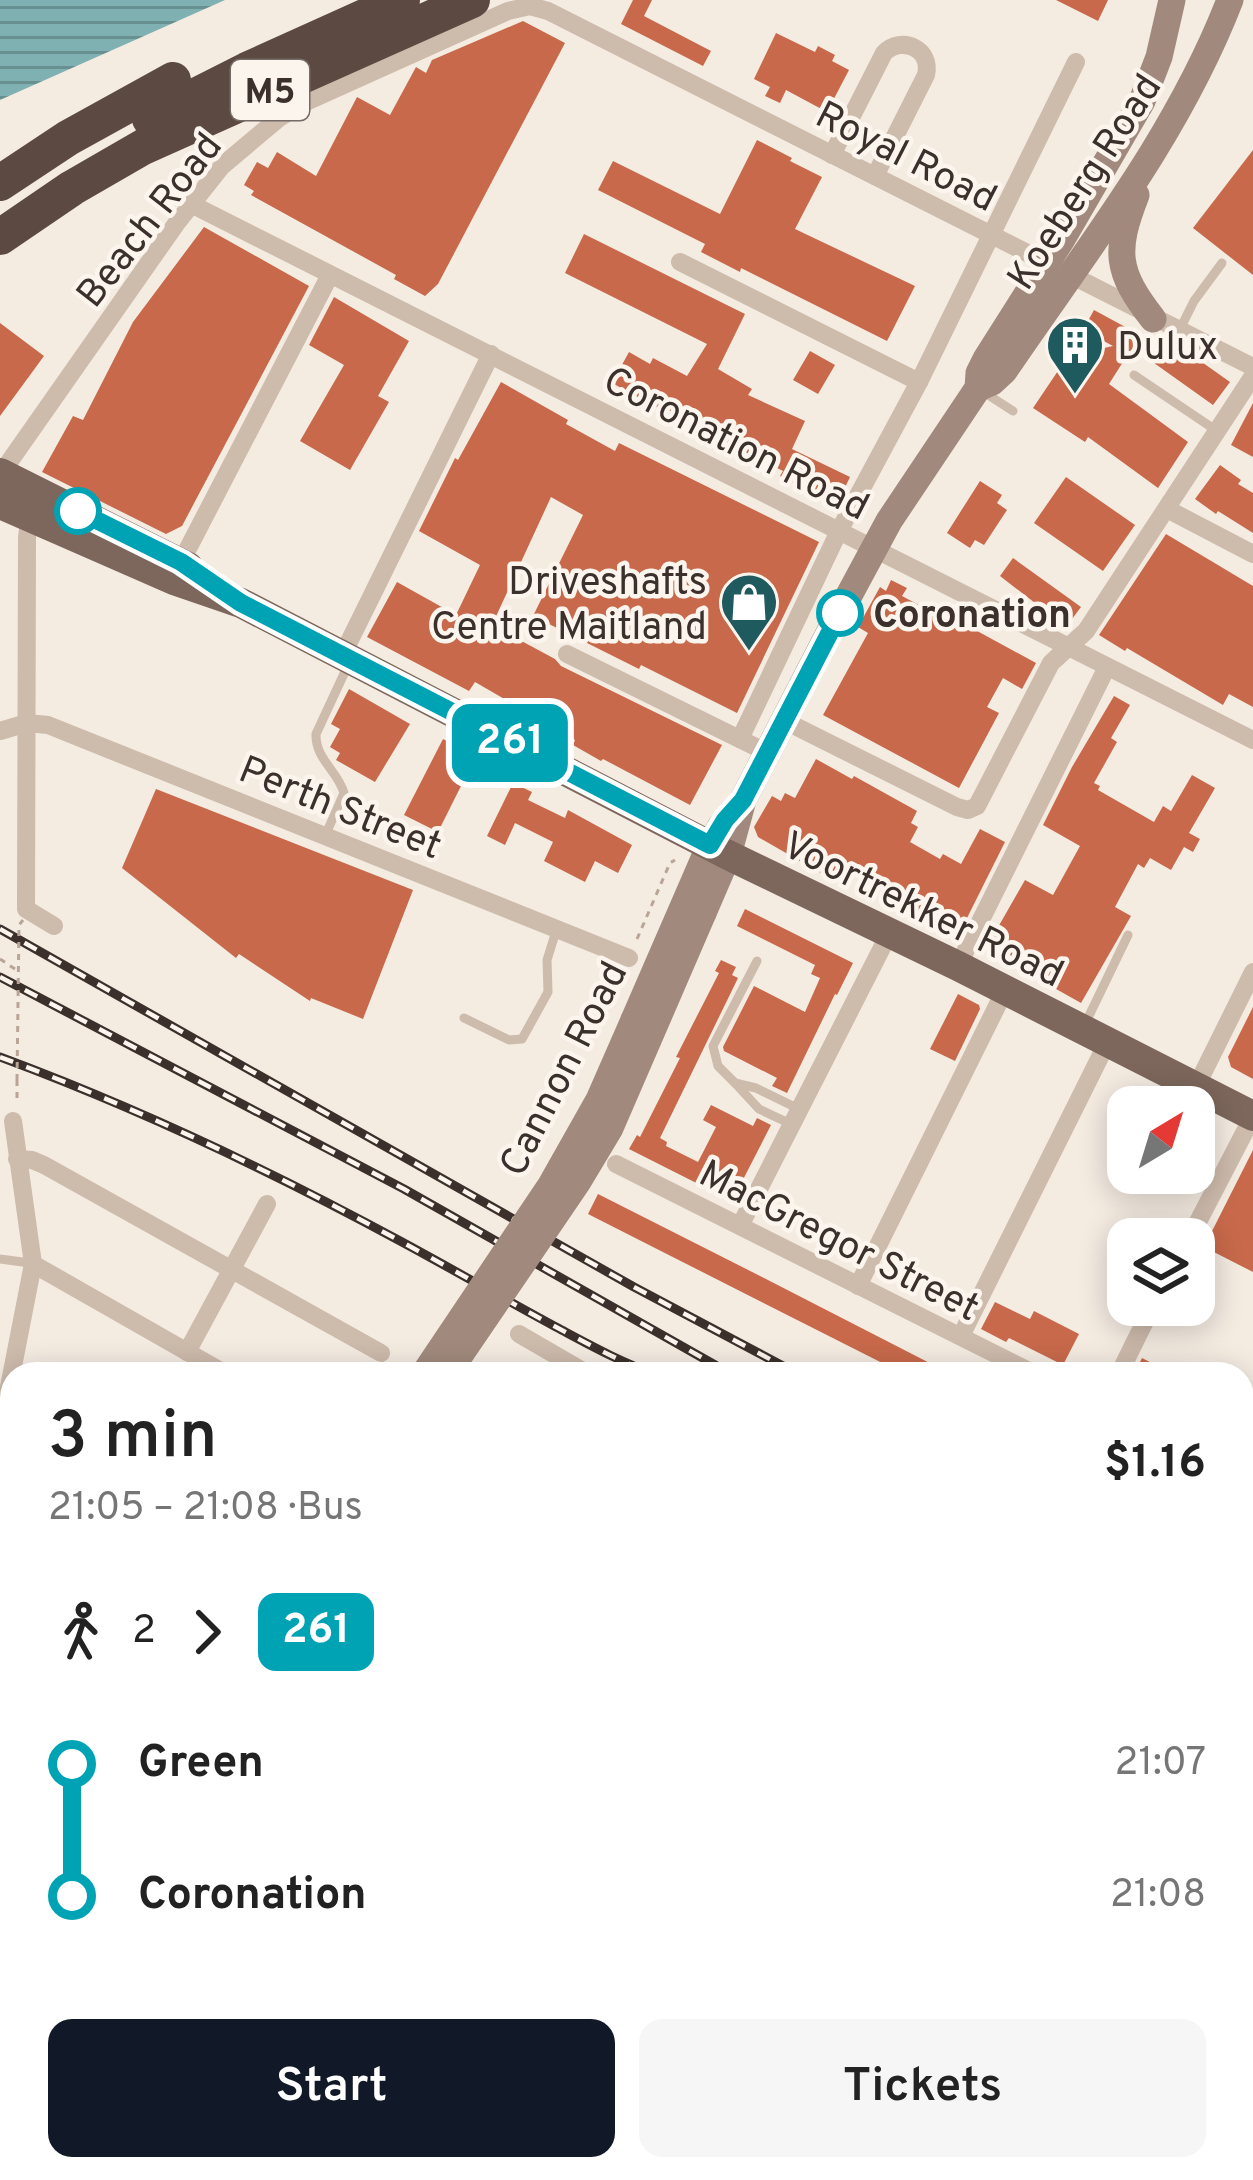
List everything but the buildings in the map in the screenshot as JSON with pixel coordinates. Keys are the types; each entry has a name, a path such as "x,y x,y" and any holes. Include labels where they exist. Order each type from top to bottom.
{"highway":[{"name":"M5","path":"0,237 62,171 188,71 345,0"},
{"path":"0,224 62,171 151,118 402,0"},
{"name":"M5","path":"0,183 143,147 472,0"}],"main road":[{"name":"Koeberg Road","path":"1058,269 1137,111 1159,57 1172,0"},
{"name":"Koeberg Road","path":"719,850 873,549 978,388 986,358 1144,168 1197,77 1230,0"},
{"path":"1144,168 1121,249 1125,278 1154,319"},
{"name":"Voortrekker Road","path":"0,474 32,504 174,580 241,603 719,850 1194,1086"},
{"name":"Voortrekker Road","path":"0,504 32,504 181,562 241,603"},
{"name":"Cannon Road","path":"455,1362 610,1128 719,850"},
{"name":"Cannon Road","path":"432,1362 577,1141 694,909"},
{"name":"Voortrekker Road","path":"1215,1097 1253,1116"}],"street":[{"name":"Royal Road","path":"530,6 990,234 1253,372"},
{"name":"Beach Road","path":"0,474 222,166 308,101 508,10 530,6"},
{"path":"832,155 884,53 890,46 908,45 925,57 926,75 874,176"},
{"path":"740,739 839,531 919,382 1076,62"},
{"name":"Coronation Road","path":"191,204 1253,740"},
{"path":"680,262 919,382"},
{"path":"181,562 330,275"},
{"path":"347,656 490,355"},
{"path":"784,722 957,807 977,806 1051,663 1086,632 1253,372"},
{"path":"32,504 26,909 54,926"},
{"path":"1167,509 1253,554"},
{"path":"567,654 768,753"},
{"path":"958,966 1107,667"},
{"path":"0,731 27,723"},
{"name":"Perth Street","path":"27,723 48,724 557,928 632,952"},
{"path":"740,1226 890,932"},
{"path":"1196,1086 1253,972"},
{"path":"858,1286 1005,990"},
{"path":"961,1336 1094,1036"},
{"path":"14,1362 33,1264 15,1114"},
{"path":"1200,1218 1253,1116"},
{"path":"17,1160 44,1165 381,1353"},
{"name":"MacGregor Street","path":"616,1164 1012,1362"},
{"path":"187,1352 267,1204"},
{"path":"33,1264 205,1362"},
{"path":"1125,1362 1143,1326"},
{"path":"519,1334 567,1362"}],"lane":[{"path":"1179,332 1194,301 1222,263"},
{"path":"1134,375 1217,431"},
{"path":"978,388 1013,411"},
{"path":"325,836 344,786 321,757 316,734 347,656"},
{"path":"464,1018 509,1040 522,1040 548,992 547,960 557,928"},
{"path":"1094,1036 1128,935"},
{"path":"757,961 713,1046 718,1066 759,1108 797,1117"},
{"path":"735,1083 756,1088 797,1117"},
{"path":"0,1259 33,1264"}],"path":[{"path":"632,952 670,862 675,860"},
{"path":"15,1114 22,920"},
{"path":"0,959 18,971"}],"water":[{"path":"0,0 225,0 0,100"}],"railway":[{"path":"0,929 775,1362"},
{"path":"0,977 404,1189 710,1362"},
{"path":"0,1057 255,1166 625,1362"}],"bus line":[{"name":"261","path":"78,511 181,562 241,603 710,845 743,800 840,613"}],"place":[{"name":"Dulux","path":"1075,396"},
{"name":"Coronation","path":"840,613"},
{"name":"Driveshafts Centre Maitland","path":"749,653"}]}
